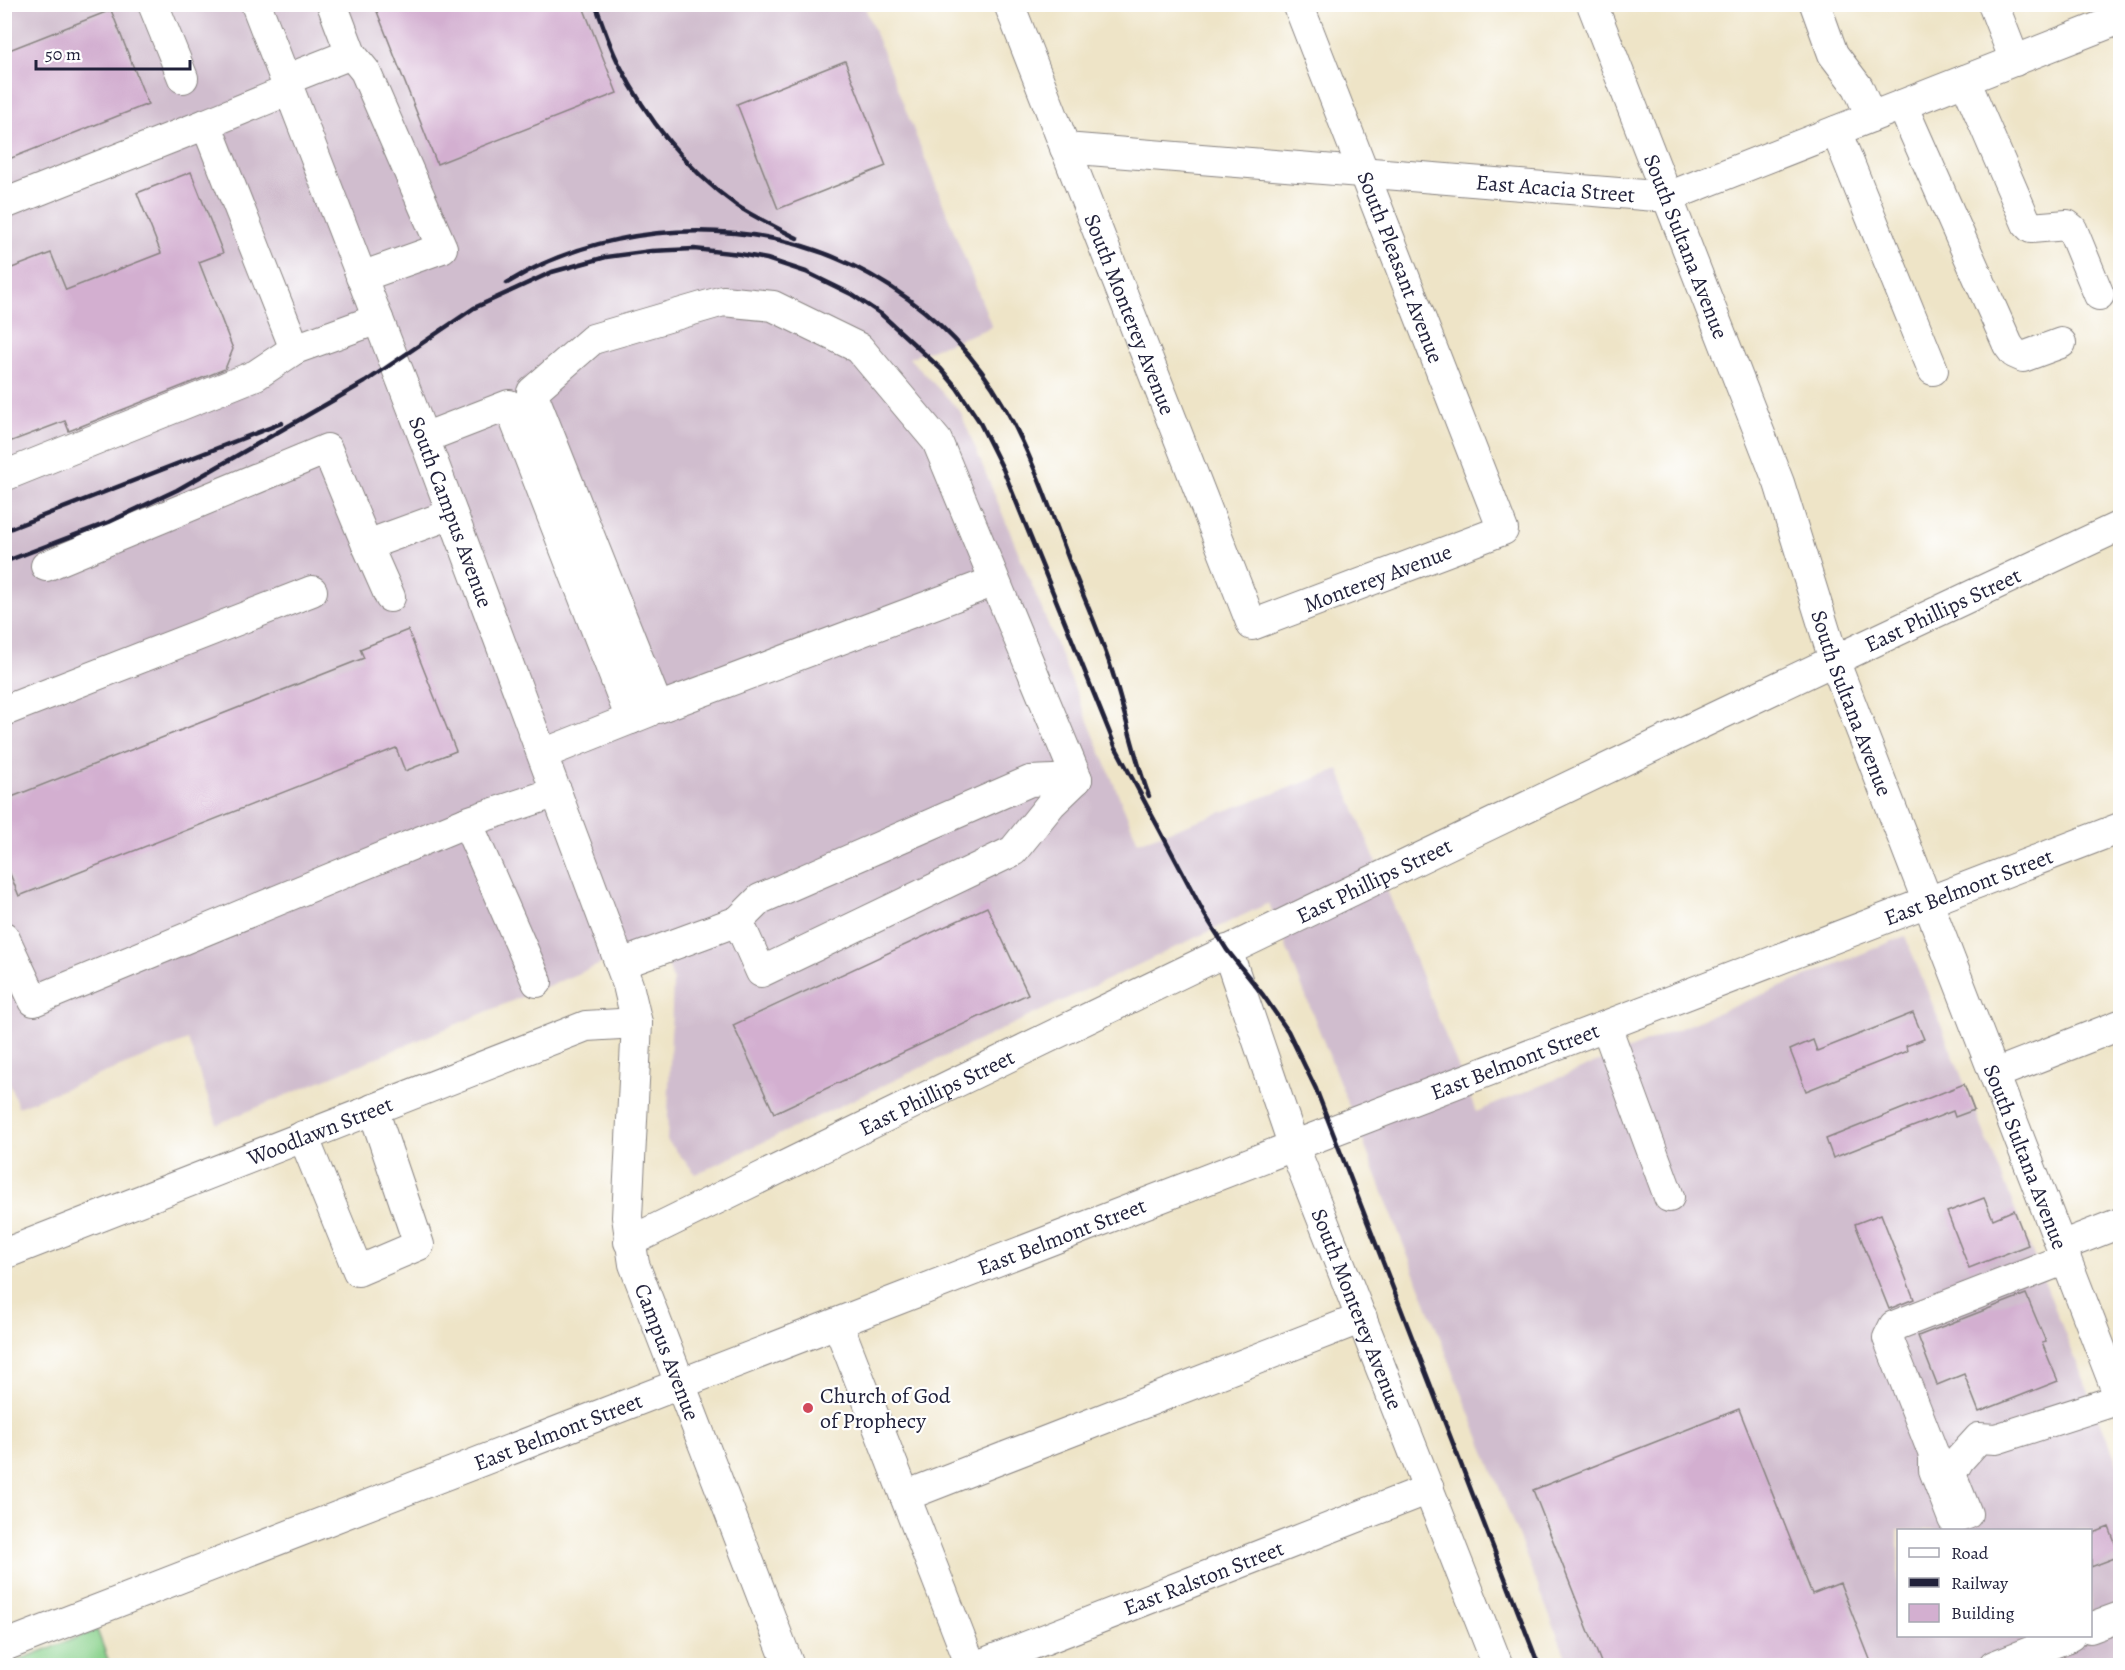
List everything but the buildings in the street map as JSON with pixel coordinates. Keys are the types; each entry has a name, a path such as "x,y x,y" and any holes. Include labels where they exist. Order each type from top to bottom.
{"street":[{"path":"153,4 183,78"},
{"name":"South Campus Avenue","path":"256,4 543,754 621,964 637,1023"},
{"path":"332,4 351,54 364,71 442,248 361,277"},
{"name":"South Monterey Avenue","path":"1009,4 1252,625"},
{"name":"South Pleasant Avenue","path":"1298,4 1503,530"},
{"name":"South Sultana Avenue","path":"1592,4 1779,483 1834,660 2121,1399"},
{"path":"1815,4 1833,54 1858,87 1871,117"},
{"path":"1993,4 2015,61"},
{"name":"East Acacia Street","path":"1065,148 1668,197 2121,19"},
{"path":"4,204 206,124 351,54"},
{"path":"1965,80 2027,224 2031,228 2067,225 2072,229 2099,295"},
{"path":"1902,105 2008,345 2014,353 2023,357 2061,344"},
{"path":"206,124 295,349"},
{"path":"1836,131 1933,370"},
{"path":"424,438 520,398 593,339 723,302 773,306 859,348 937,441 1077,779"},
{"path":"4,476 256,375 295,349 378,319"},
{"path":"520,398 645,713"},
{"path":"46,566 327,449 390,597"},
{"path":"367,545 452,514"},
{"name":"East Phillips Street","path":"629,1242 1227,950 1834,660 2121,526"},
{"name":"Monterey Avenue","path":"1252,625 1503,530"},
{"path":"543,754 994,581"},
{"path":"4,711 312,591"},
{"path":"738,921 761,972 1013,851 1051,804 1077,779"},
{"path":"621,964 738,921 760,899 1030,780 1077,779"},
{"path":"4,937 34,1001 467,822 557,792"},
{"path":"467,822 537,982"},
{"name":"East Belmont Street","path":"4,1646 2121,828"},
{"name":"South Monterey Avenue","path":"1227,950 1294,1147 1429,1489 1494,1664"},
{"name":"Campus Avenue","path":"637,1023 627,1217 634,1264 789,1665"},
{"name":"Woodlawn Street","path":"4,1254 586,1026 637,1023"},
{"path":"1995,1074 2121,1025"},
{"path":"1606,1026 1669,1197"},
{"path":"303,1136 358,1271 419,1245 373,1109"},
{"path":"2121,1223 2063,1252 1894,1326 1888,1338 1934,1455 1934,1470 1953,1519 1967,1514 1951,1474 1959,1460 1979,1438 1996,1439 2121,1399"},
{"path":"905,1496 1362,1318"},
{"path":"838,1324 971,1665"},
{"name":"East Ralston Street","path":"977,1665 1429,1489"},
{"path":"2092,1628 2121,1617"},
{"path":"1994,1665 2067,1637"}],"shaded area":[{"path":"4,5 864,5 992,327 909,358 960,411 1138,842 1339,770 1476,1112 1905,936 2120,1470 2120,1665 1569,1665 1269,903 696,1174 667,1140 673,981 661,939 217,1124 188,1040 18,1107 4,1068"}],"green space":[{"path":"97,1630 110,1665 6,1665"}],"railway":[{"path":"595,4 619,64 642,104 669,142 701,176 736,205 797,238"},
{"path":"507,283 560,256 617,240 676,232 735,233 776,239 816,251 854,267 890,287 924,311 954,339 981,371 1004,406 1023,442 1106,654 1149,796"},
{"path":"4,562 109,522 177,490 365,382 474,308 552,272 606,257 651,251 694,249 740,254 767,259 806,272 851,294 881,314 941,369 979,421 1003,469 1115,746 1205,915 1227,950 1288,1031 1316,1089 1539,1666"},
{"path":"4,531 282,423"}],"place":[{"name":"Church of God of Prophecy","path":"808,1408"}]}
